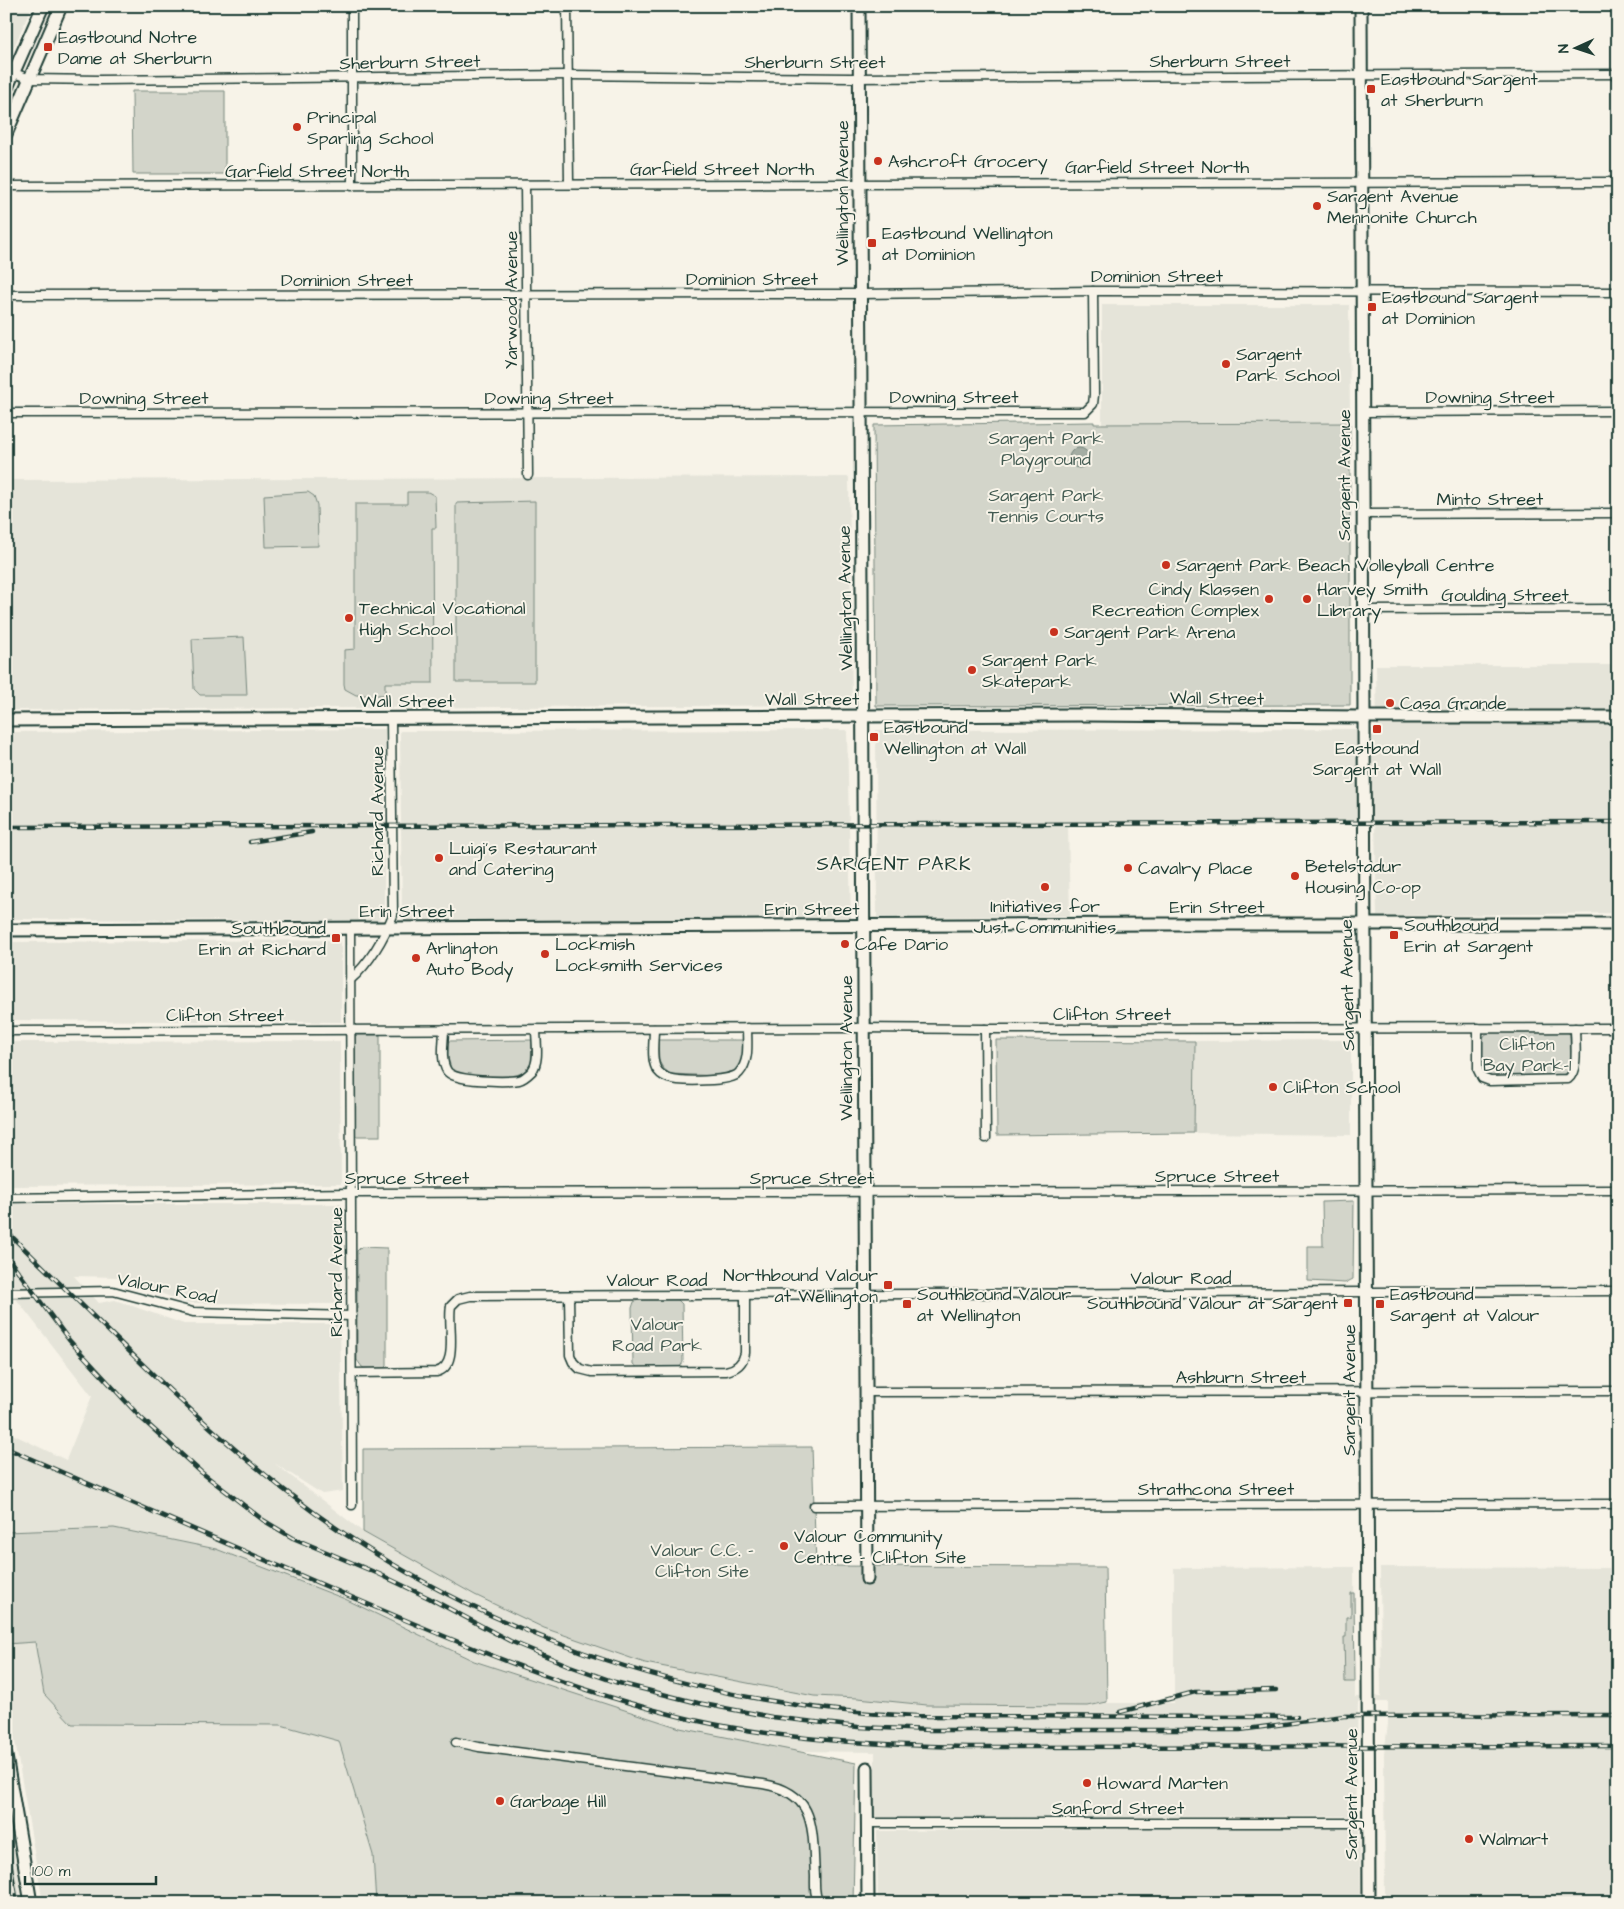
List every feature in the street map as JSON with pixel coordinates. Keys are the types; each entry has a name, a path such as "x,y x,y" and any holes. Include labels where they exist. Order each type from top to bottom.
{"main road":[{"path":"6,90 43,6"},
{"path":"6,134 61,6"},
{"name":"Wellington Avenue","path":"859,6 864,1295 867,1579"},
{"name":"Sargent Avenue","path":"1361,6 1369,1903"},
{"name":"Wall Street","path":"6,720 1087,715 1618,717"},
{"name":"Erin Street","path":"6,930 1157,924 1618,924"},
{"path":"6,1756 32,1903"},
{"path":"867,1768 868,1903"}],"street":[{"path":"352,6 352,186"},
{"path":"567,6 569,184"},
{"name":"Sherburn Street","path":"14,73 30,79 108,80 568,75 859,78 1618,74"},
{"name":"Garfield Street North","path":"6,186 1618,182"},
{"name":"Yarwood Avenue","path":"525,185 528,475"},
{"name":"Dominion Street","path":"6,295 860,294 1093,291 1618,292"},
{"name":"Downing Street","path":"6,413 1080,412 1090,409 1093,404 1094,395 1093,291"},
{"name":"Downing Street","path":"1362,412 1618,411"},
{"name":"Minto Street","path":"1362,514 1618,513"},
{"name":"Goulding Street","path":"1363,610 1618,610"},
{"name":"Richard Avenue","path":"350,980 359,972 388,928 393,915 391,719"},
{"name":"Richard Avenue","path":"350,928 352,1505"},
{"path":"654,1029 654,1060 657,1069 662,1075 675,1079 724,1079 735,1077 745,1065 747,1057 747,1028"},
{"name":"Clifton Street","path":"6,1031 747,1028 1618,1028"},
{"path":"1478,1028 1478,1070 1482,1078 1490,1081 1568,1079 1572,1076 1575,1069 1575,1028"},
{"path":"444,1029 444,1060 448,1072 464,1080 514,1080 527,1076 534,1068 536,1058 536,1030"},
{"path":"986,1029 986,1138"},
{"name":"Spruce Street","path":"6,1198 351,1193 1618,1190"},
{"name":"Valour Road","path":"6,1293 112,1291 200,1313 352,1316"},
{"name":"Valour Road","path":"352,1373 436,1372 442,1370 450,1358 451,1306 463,1296 1618,1291"},
{"path":"569,1296 570,1355 575,1365 586,1371 629,1372 726,1371 735,1368 745,1353 745,1295"},
{"name":"Ashburn Street","path":"865,1392 1618,1391"},
{"name":"Strathcona Street","path":"814,1506 1618,1504"},
{"path":"456,1742 479,1747 763,1784 787,1790 798,1798 806,1810 812,1826 816,1892 819,1903"},
{"name":"Sanford Street","path":"868,1824 1368,1823"}],"shaded area":[{"path":"6,6 32,6 6,65"},
{"name":"Sargent Park School","path":"1102,305 1349,305 1350,423 1102,426"},
{"path":"1079,448 1086,451 1089,458 1086,465 1079,468 1072,465 1069,458 1072,451"},
{"name":"Technical Vocational High School","path":"849,477 852,705 6,710 6,480"},
{"path":"1376,665 1618,665 1618,913 1377,916 1375,823 1068,824 1070,916 877,917 876,730 1377,729"},
{"path":"385,729 384,903 379,921 6,919 6,732"},
{"path":"847,730 851,920 402,921 400,731"},
{"path":"341,940 341,1022 6,1020 6,942"},
{"name":"Clifton School","path":"1351,1040 1351,1135 1194,1133 1195,1041"},
{"path":"340,1041 341,1184 6,1186 6,1042"},
{"path":"6,1204 341,1204 341,1304 187,1303 117,1277 74,1276 99,1303 115,1300 184,1324 340,1324 343,1491 322,1494 274,1463 363,1532 475,1595 544,1628 645,1663 814,1696 927,1705 1088,1706 1106,1703 1174,1703 1174,1568 1354,1567 1355,1697 1381,1696 1380,1567 1618,1568 1618,1903 1385,1903 1384,1754 1388,1724 1388,1702 1358,1702 1355,1816 874,1818 875,1752 794,1751 680,1728 474,1661 345,1599 216,1549 114,1528 6,1532 6,1431 66,1460 92,1396 6,1286"},
{"path":"35,1642 44,1694 72,1724 281,1725 339,1741 373,1855 376,1903 43,1903 6,1689 6,1644"},
{"path":"6,1806 9,1821 22,1903 6,1903"},
{"path":"1359,1827 1361,1903 878,1903 877,1831"}],"green space":[{"path":"132,91 225,91 225,174 133,174"},
{"path":"1094,422 1094,424 1350,423 1350,705 876,706 874,425"},
{"path":"308,492 314,496 317,505 318,546 266,547 264,495"},
{"path":"407,492 428,492 435,496 436,528 432,528 433,683 385,683 385,695 356,695 345,689 344,684 344,650 355,649 355,504 407,504"},
{"path":"535,501 535,682 456,682 456,503"},
{"path":"244,637 247,695 200,695 194,689 192,639"},
{"name":"Clifton Bay Park-1","path":"1490,1031 1567,1032 1570,1034 1571,1070 1562,1076 1493,1077 1486,1074 1483,1069 1482,1041 1484,1036"},
{"path":"355,1035 380,1035 380,1136 355,1136"},
{"path":"532,1040 531,1065 524,1072 514,1076 465,1076 456,1073 451,1068 448,1058 448,1041"},
{"path":"658,1040 743,1040 743,1055 740,1066 732,1074 722,1076 670,1074 659,1061"},
{"path":"996,1040 1195,1041 1194,1133 997,1135"},
{"path":"1354,1201 1353,1279 1345,1283 1308,1281 1308,1246 1323,1246 1322,1202"},
{"path":"361,1247 387,1248 387,1366 385,1368 364,1368 357,1360 357,1251"},
{"name":"Valour Road Park","path":"638,1300 678,1300 682,1304 683,1362 680,1367 638,1368 633,1364 632,1308 634,1302"},
{"name":"Valour C.C. - Clifton Site","path":"812,1447 816,1566 1105,1567 1107,1702 1088,1706 927,1705 814,1696 645,1663 544,1628 475,1595 363,1532 363,1449"},
{"path":"114,1528 216,1549 345,1599 474,1661 680,1728 856,1763 853,1903 376,1903 373,1855 339,1741 281,1725 72,1724 44,1694 35,1642 6,1644 6,1532"},
{"path":"1351,1593 1354,1593 1355,1682 1345,1682 1344,1637 1346,1637 1346,1617 1351,1617"}],"railway":[{"path":"6,827 1618,822"},
{"path":"250,842 312,832"},
{"path":"6,1231 176,1396 246,1459 283,1489 352,1539 426,1583 502,1620 582,1652 664,1677 747,1697 831,1709 916,1716 1297,1717"},
{"path":"6,1255 69,1340 141,1418 201,1472 263,1520 293,1538 379,1574 429,1598 510,1641 615,1682 698,1703 772,1717 858,1727 930,1730 1240,1730 1344,1716 1618,1715"},
{"path":"6,1448 467,1646 601,1694 647,1708 728,1727 830,1740 968,1747 1618,1746"},
{"path":"1120,1712 1195,1692 1276,1690"},
{"path":"6,1838 17,1903"}],"place":[{"name":"Eastbound Notre Dame at Sherburn","path":"48,47"},
{"name":"Eastbound Sargent at Sherburn","path":"1371,89"},
{"name":"Principal Sparling School","path":"297,127"},
{"name":"Ashcroft Grocery","path":"878,161"},
{"name":"Sargent Avenue Mennonite Church","path":"1317,206"},
{"name":"Eastbound Wellington at Dominion","path":"872,243"},
{"name":"Eastbound Sargent at Dominion","path":"1372,307"},
{"name":"Sargent Park School","path":"1226,364"},
{"name":"Sargent Park Beach Volleyball Centre","path":"1166,565"},
{"name":"Cindy Klassen Recreation Complex","path":"1269,599"},
{"name":"Harvey Smith Library","path":"1307,599"},
{"name":"Technical Vocational High School","path":"349,618"},
{"name":"Sargent Park Arena","path":"1054,632"},
{"name":"Sargent Park Skatepark","path":"972,670"},
{"name":"Casa Grande","path":"1390,703"},
{"name":"Eastbound Sargent at Wall","path":"1377,729"},
{"name":"Eastbound Wellington at Wall","path":"874,737"},
{"name":"Luigi's Restaurant and Catering","path":"439,858"},
{"name":"Cavalry Place","path":"1128,868"},
{"name":"Betelstadur Housing Co-op","path":"1295,876"},
{"name":"Initiatives for Just Communities","path":"1045,887"},
{"name":"Southbound Erin at Sargent","path":"1394,935"},
{"name":"Southbound Erin at Richard","path":"336,938"},
{"name":"Cafe Dario","path":"845,944"},
{"name":"Lockmish Locksmith Services","path":"545,954"},
{"name":"Arlington Auto Body","path":"416,958"},
{"name":"Clifton School","path":"1273,1087"},
{"name":"Northbound Valour at Wellington","path":"888,1285"},
{"name":"Southbound Valour at Sargent","path":"1348,1303"},
{"name":"Southbound Valour at Wellington","path":"907,1304"},
{"name":"Eastbound Sargent at Valour","path":"1380,1304"},
{"name":"Valour Community Centre - Clifton Site","path":"784,1546"},
{"name":"Howard Marten","path":"1087,1783"},
{"name":"Garbage Hill","path":"500,1801"},
{"name":"Walmart","path":"1469,1839"}],"district":[{"name":"SARGENT PARK","path":"894,863"}],"park label":[{"name":"Sargent Park Playground","path":"1046,448"},
{"name":"Sargent Park Tennis Courts","path":"1046,505"}]}
